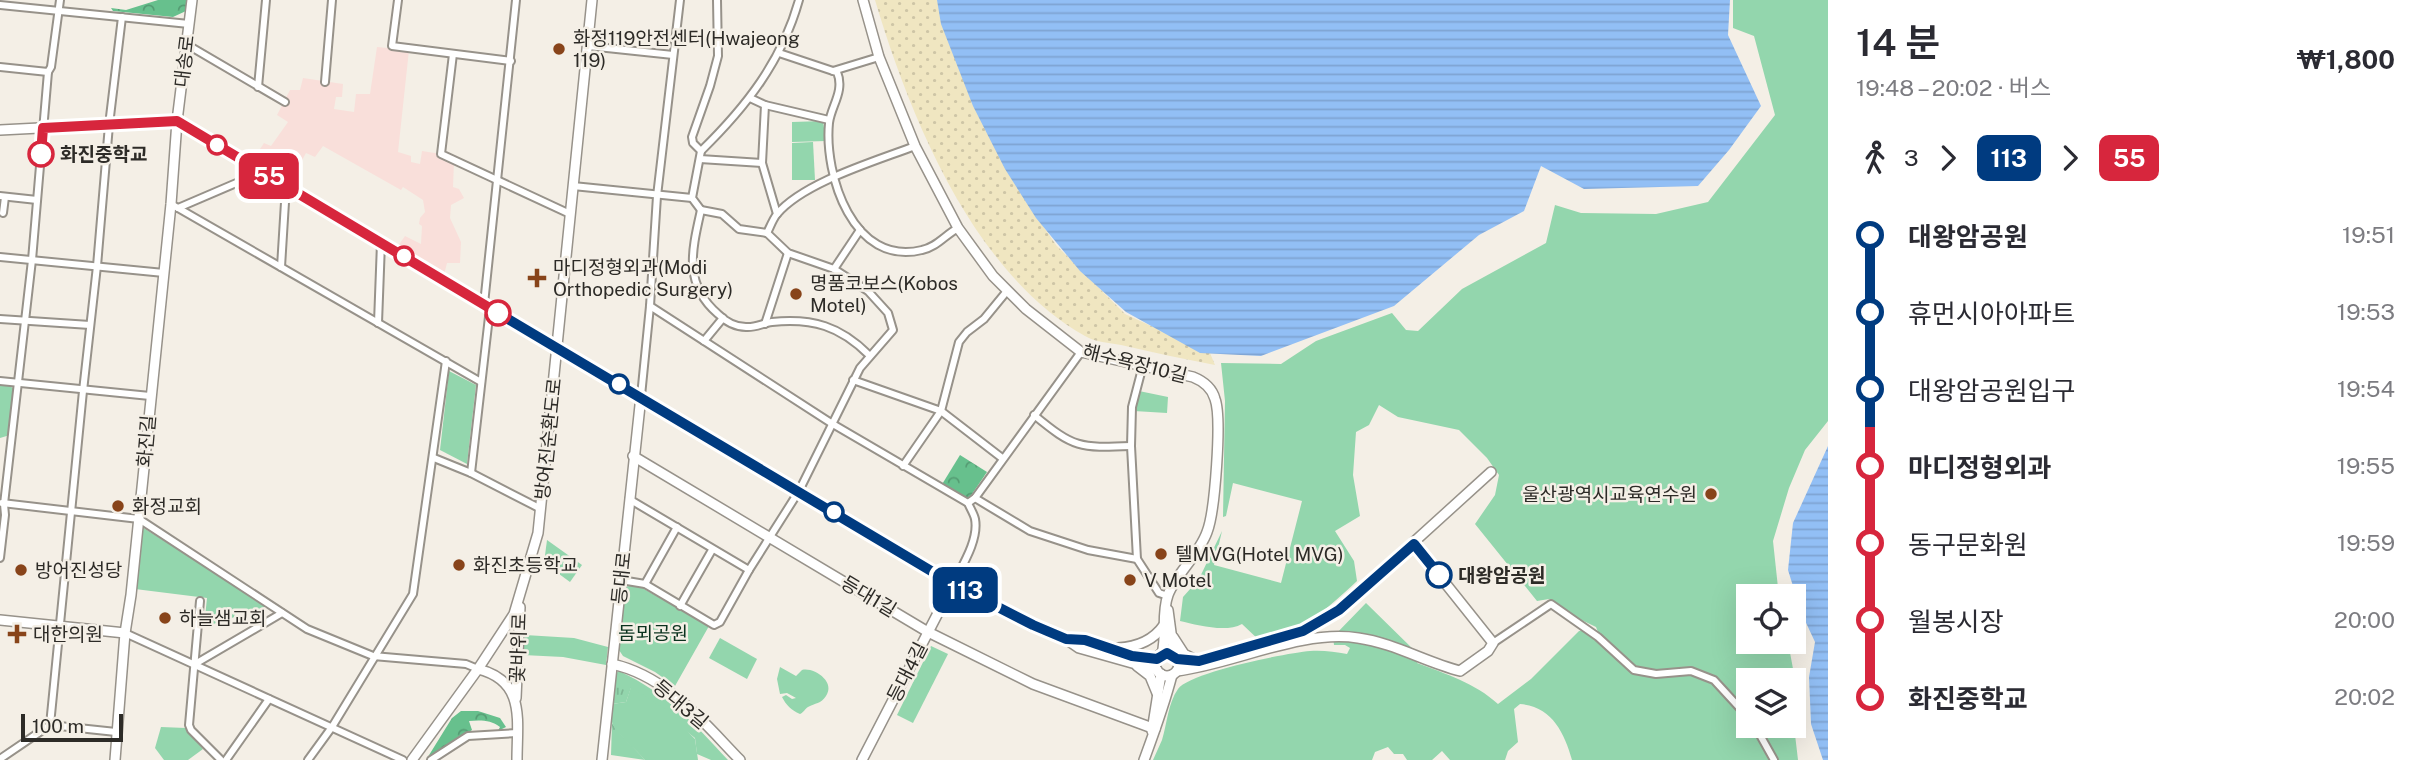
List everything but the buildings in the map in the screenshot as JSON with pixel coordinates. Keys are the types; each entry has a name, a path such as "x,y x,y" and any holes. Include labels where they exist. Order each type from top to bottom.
{"street":[{"path":"0,558 2,503 32,260 48,72 51,67 60,0"},
{"name":"대송로","path":"177,121 192,0"},
{"path":"258,87 266,0"},
{"path":"325,82 332,0"},
{"path":"398,0 392,46 511,61"},
{"path":"471,472 516,0"},
{"name":"방어진순환도로","path":"412,760 514,614 538,533 592,0"},
{"path":"641,396 657,196 680,0"},
{"path":"701,155 692,137 718,56 717,0"},
{"path":"621,580 645,584 715,625 720,622 799,491 853,380 869,355 893,330 888,313 868,291 834,269 788,253 767,233 739,229 722,214 701,210 692,198 701,155 750,98 779,53 799,0"},
{"name":"해수욕장10길","path":"863,0 879,57 915,146 958,228 1007,291 1081,352 1202,380 1215,399 1217,412 1214,491 1210,521 1200,547 1167,600"},
{"path":"0,5 189,24"},
{"path":"50,724 97,266 108,125 122,17"},
{"path":"186,44 285,102"},
{"path":"588,46 673,55"},
{"path":"779,53 837,72 840,86 834,113 829,120 833,178 846,212 860,230 877,244 906,252 932,247 958,228"},
{"path":"453,54 442,154 570,214"},
{"path":"833,71 879,57"},
{"path":"0,67 48,72"},
{"path":"750,98 765,105 829,120"},
{"path":"765,105 762,163 777,214"},
{"path":"0,130 177,121 953,584 1066,639 1079,648 1136,666 1174,673 1314,639 1355,637 1390,644 1432,664 1460,671 1488,651 1493,643 1551,604 1598,637 1634,670 1656,674 1691,671 1714,680 1736,704"},
{"name":"화진길","path":"115,760 125,633 150,397 164,273 175,206 177,121"},
{"path":"767,233 777,214 797,198 833,178 915,146"},
{"path":"701,155 762,163"},
{"path":"175,206 262,172"},
{"path":"281,267 286,186"},
{"path":"573,186 692,198"},
{"path":"4,213 3,196 37,200"},
{"path":"175,206 481,382"},
{"path":"701,210 694,245 694,273 697,287 706,303 723,318 734,325 746,327 799,321 830,328 854,340 869,355"},
{"path":"834,269 860,230"},
{"path":"378,323 382,243"},
{"path":"765,324 788,253"},
{"path":"0,257 164,273"},
{"path":"903,466 942,411 958,342 985,319 1007,291"},
{"path":"650,306 831,423 968,503 975,518 975,530 968,553 953,584"},
{"path":"704,341 723,318"},
{"path":"0,319 90,326"},
{"path":"968,503 975,498 1081,352"},
{"path":"308,760 332,727 413,594 446,361"},
{"path":"1143,365 1132,407 1130,446 1137,559 1159,593 1167,600 1167,627 1175,657 1174,673 1160,721 1153,731"},
{"path":"853,380 942,411 1002,458"},
{"path":"0,381 150,397"},
{"name":"등대로","path":"603,760 641,396"},
{"path":"1034,415 1062,439 1079,445 1130,446"},
{"path":"0,443 11,444"},
{"name":"등대1길","path":"633,456 928,632 1033,684 1153,731"},
{"path":"433,458 471,472 541,509"},
{"path":"1066,639 1085,640 1132,656 1175,657 1199,661 1303,631 1339,610 1492,472"},
{"path":"975,498 1030,531 1088,550 1137,559"},
{"path":"629,499 749,570"},
{"path":"2,503 139,519 307,629 373,656 466,664 478,669"},
{"path":"645,584 677,527"},
{"path":"1414,544 1493,643"},
{"path":"680,606 712,550"},
{"name":"등대4길","path":"862,760 953,584"},
{"name":"꽃바위로","path":"517,760 520,592"},
{"path":"200,601 189,725 191,730 223,760 269,699"},
{"path":"195,664 282,613"},
{"path":"0,620 125,633 403,760"},
{"path":"1167,627 1184,654 1199,661"},
{"path":"1110,649 1140,644 1167,627"},
{"path":"1143,760 1153,731 1158,698 1159,656 1167,627"},
{"name":"등대3길","path":"612,663 650,678 669,691 707,725 740,760"},
{"path":"1136,666 1154,682 1158,698"},
{"name":"꽃바위로","path":"478,669 500,677 509,686 516,703"},
{"path":"1,758 50,724 116,732"},
{"path":"431,760 468,736 517,733"},
{"path":"1762,738 1774,760"}],"shaded area":[{"path":"377,47 409,50 398,152 411,156 411,162 420,164 422,151 441,154 454,162 453,187 459,189 464,198 451,205 450,218 461,242 460,263 447,263 444,275 398,246 405,236 421,244 422,226 419,224 425,212 423,200 403,187 401,190 323,146 315,157 306,153 290,182 252,161 264,143 271,146 288,122 277,115 290,90 300,90 303,78 343,84 342,97 336,97 334,109 354,112 356,94 370,94"}],"green space":[{"path":"158,0 187,0 186,11 173,17 113,11 111,8 126,10"},
{"name":"대왕암공원","path":"1733,0 1828,0 1828,421 1805,450 1789,488 1773,541 1778,584 1736,584 1736,654 1790,654 1793,668 1736,668 1736,738 1795,738 1798,760 1572,760 1555,723 1540,710 1520,704 1514,709 1518,742 1508,751 1505,760 1450,760 1442,751 1432,760 1407,760 1403,754 1394,754 1388,747 1375,752 1372,760 1153,760 1162,740 1172,701 1178,689 1186,683 1219,670 1281,655 1315,651 1347,654 1350,648 1334,645 1333,637 1366,603 1418,654 1417,663 1470,685 1498,704 1531,679 1579,631 1590,630 1605,649 1596,627 1569,614 1549,599 1537,601 1475,524 1495,495 1499,475 1487,458 1459,430 1398,417 1379,405 1369,425 1356,432 1353,475 1360,516 1335,531 1354,561 1357,581 1302,626 1261,642 1242,624 1220,628 1180,621 1183,597 1199,579 1222,531 1214,565 1281,583 1302,501 1233,483 1226,516 1223,517 1225,401 1221,363 1281,364 1316,341 1392,313 1406,330 1418,331 1462,289 1546,243 1555,205 1581,213 1656,214 1708,202 1775,115 1754,36 1733,28"},
{"path":"823,121 826,141 792,142 792,122"},
{"path":"813,142 815,180 792,180 792,143"},
{"path":"449,371 476,385 467,464 440,450"},
{"path":"0,385 14,389 10,435 0,438"},
{"path":"1139,391 1168,397 1167,413 1134,411"},
{"path":"960,455 987,472 970,497 964,499 941,486"},
{"path":"142,527 268,606 204,627 207,598 135,589"},
{"path":"547,540 582,565 570,582 544,563"},
{"name":"돔뫼공원","path":"637,585 709,626 675,686 655,672 623,656 617,647 622,587"},
{"path":"525,635 574,638 608,647 606,665 563,657 523,655"},
{"path":"720,638 757,659 747,679 709,658"},
{"path":"931,646 948,654 913,723 897,715"},
{"path":"780,667 796,676 802,670 818,673 828,686 826,696 800,714 794,711 782,697 786,695 792,699 796,698 787,693 780,694 777,679"},
{"path":"619,671 665,699 691,721 728,760 711,760 697,754 695,738 631,688 626,702 612,704 615,674"},
{"path":"631,687 665,709 695,739 698,760 645,760 621,736 613,726 612,704 626,702"},
{"path":"461,711 478,711 500,718 506,727 498,731 500,727 493,723 469,721 472,730 426,760 452,718"},
{"path":"612,723 619,733 645,760 611,755"},
{"path":"161,727 186,728 203,749 188,760 164,760 155,748"}],"sand":[{"path":"875,0 945,0 1024,198 1056,245 1125,314 1210,353 1215,365 1089,338 1045,308 1010,273 979,233 951,188 927,141 889,45"}],"water":[{"path":"937,0 1730,0 1728,35 1761,106 1698,186 1584,189 1541,166 1524,211 1479,235 1394,306 1261,356 1200,353 1126,312 1080,271 1036,218 1005,169 973,106 941,24"},
{"path":"1828,446 1828,760 1823,760 1811,724 1809,677 1815,642 1806,623 1806,584 1792,584 1788,570 1793,523"}],"bus line":[{"name":"55","path":"41,154 43,128 177,121 498,313"},
{"name":"113","path":"498,313 953,584 1066,639 1085,640 1143,658 1157,659 1167,653 1177,659 1199,661 1303,631 1339,610 1414,544 1439,575"}],"place":[{"name":"화정119안전센터(Hwajeong 119)","path":"559,49"},
{"name":"화진중학교","path":"41,154"},
{"name":"마디정형외과(Modi Orthopedic Surgery)","path":"537,278"},
{"name":"명품코보스(Kobos Motel)","path":"796,294"},
{"name":"울산광역시교육연수원","path":"1711,494"},
{"name":"화정교회","path":"118,506"},
{"name":"텔MVG(Hotel MVG)","path":"1161,554"},
{"name":"화진초등학교","path":"459,565"},
{"name":"방어진성당","path":"21,570"},
{"name":"대왕암공원","path":"1439,575"},
{"name":"V Motel","path":"1130,580"},
{"name":"하늘샘교회","path":"165,618"},
{"name":"대한의원","path":"17,634"}]}
